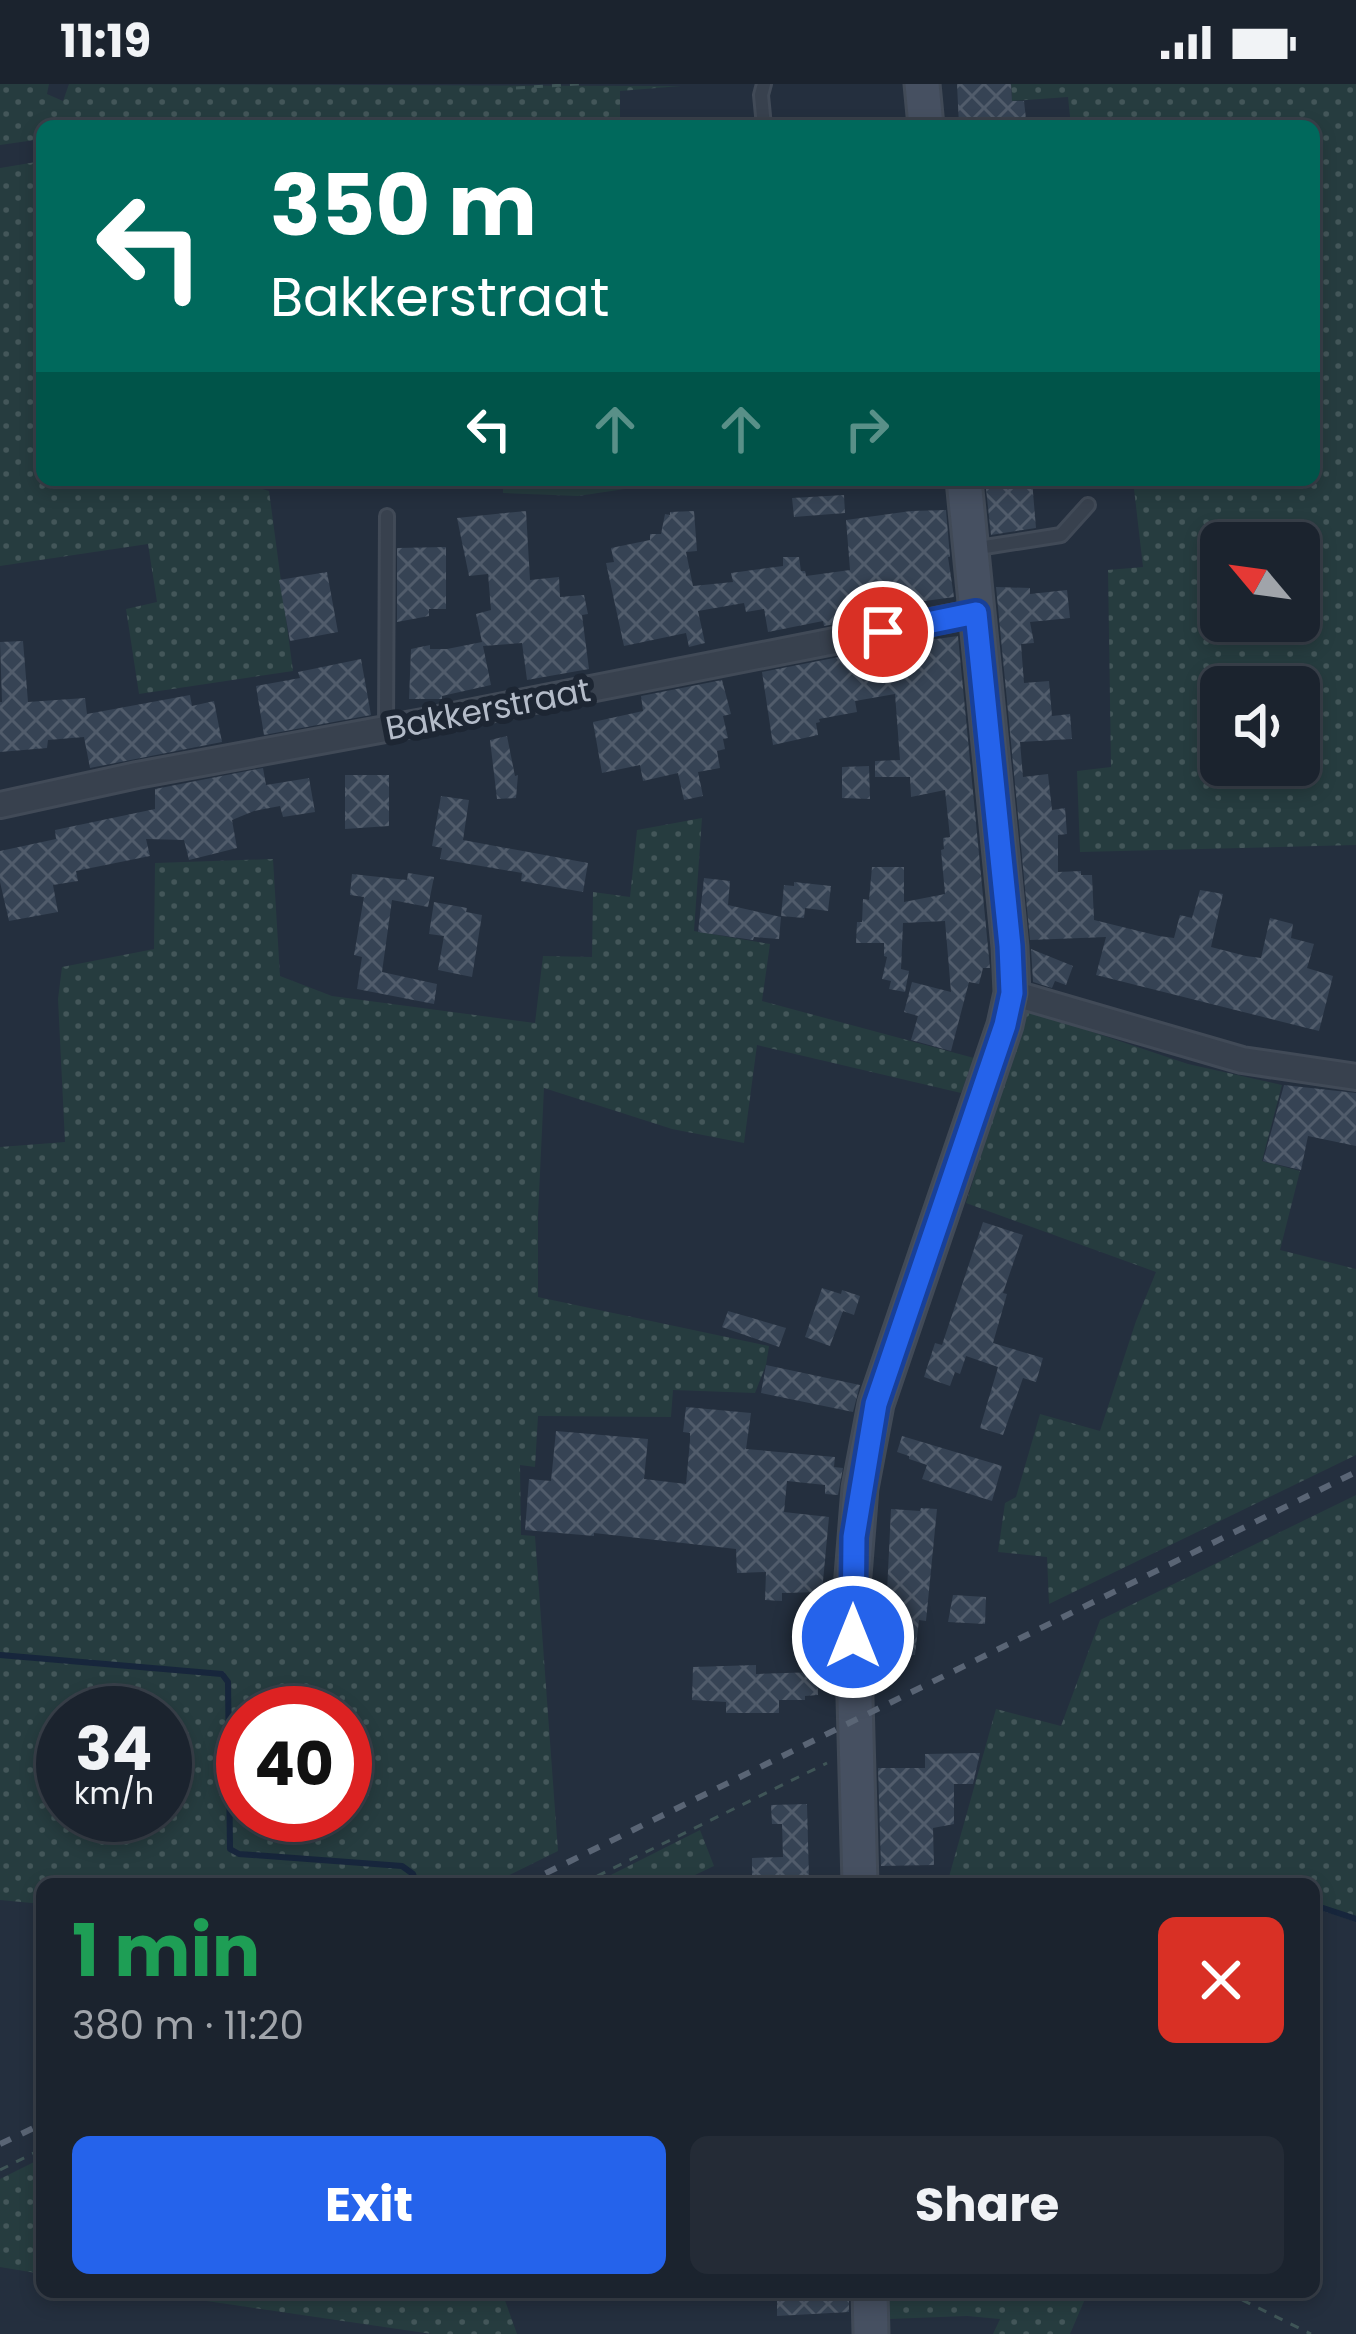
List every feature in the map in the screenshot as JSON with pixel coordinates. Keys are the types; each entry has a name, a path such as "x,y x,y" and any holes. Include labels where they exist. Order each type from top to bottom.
{"street":[{"path":"922,84 925,120"},
{"path":"860,1878 852,1588 854,1537 876,1404 1012,993 965,486"},
{"name":"Bakkerstraat","path":"0,805 976,613"},
{"path":"1012,993 1242,1060 1356,1077"},
{"path":"870,2298 871,2334"}],"lane":[{"path":"763,120 764,84"},
{"path":"971,550 1061,535 1088,505"},
{"path":"386,729 387,516"}],"path":[{"path":"516,88 579,84"},
{"path":"593,1878 857,1748"},
{"path":"0,2170 36,2152"},
{"path":"1238,2298 1311,2334"}],"green space":[{"path":"0,84 49,84 47,94 63,101 69,84 681,86 620,91 620,120 36,120 36,140 0,145"},
{"path":"1011,84 1356,84 1356,845 1080,852 1077,771 1111,767 1108,570 1143,567 1134,486 1320,486 1320,120 1070,120 1068,97 1012,101"},
{"path":"36,162 36,486 253,486 269,491 293,671 139,694 126,609 157,602 148,544 0,566 0,168"},
{"path":"503,486 645,486 578,496 503,493"},
{"path":"702,818 694,931 770,944 762,1001 974,1058 961,1093 757,1045 744,1143 672,1129 544,1088 538,1297 769,1346 755,1393 673,1390 671,1417 538,1416 535,1467 520,1465 521,1535 535,1536 558,1851 503,1878 36,1878 36,1903 0,1900 0,1147 65,1142 58,999 62,967 154,949 155,863 273,859 280,976 332,996 535,1023 543,956 592,957 593,892 630,897 637,830"},
{"path":"1027,1010 1188,1064 1282,1085 1262,1161 1300,1171 1280,1250 1356,1269 1356,1455 1049,1604 1047,1557 998,1552 1005,1503 1016,1497 1040,1414 1100,1431 1156,1272 966,1203"},
{"path":"1356,1495 1356,1922 1320,1910 1320,1878 949,1878 996,1709 1061,1726 1100,1620"},
{"path":"700,1830 714,1866 689,1878 605,1878"},
{"path":"36,2161 36,2273 0,2267 0,2179"},
{"path":"186,2298 504,2298 517,2334 432,2334"},
{"path":"888,2298 1085,2298 1070,2334 993,2334 1000,2319 967,2316 889,2319"}],"building":[{"path":"957,84 1011,84 1012,101 1024,101 1026,119 959,120"},
{"path":"986,486 1032,486 1036,528 991,535"},
{"path":"844,495 845,513 794,517 792,498"},
{"path":"946,510 954,597 845,612 847,622 824,626 823,621 768,632 764,609 746,612 744,603 698,611 705,643 689,647 686,633 624,646 606,563 614,562 611,548 661,534 665,514 694,511 697,551 686,552 693,586 733,582 731,573 783,566 783,557 799,557 806,576 850,570 846,520"},
{"path":"526,511 530,580 559,577 560,597 584,595 589,669 527,680 522,643 483,646 491,685 442,699 409,699 411,649 482,642 476,614 491,610 488,574 469,576 457,518"},
{"path":"446,547 446,609 429,609 429,616 397,622 397,548"},
{"path":"327,572 338,632 290,641 279,580"},
{"path":"996,587 1030,588 1030,594 1067,590 1070,618 1030,622 1034,643 1021,644 1024,683 1049,681 1052,716 1070,714 1072,739 1020,742 1023,777 1048,774 1052,810 1065,808 1067,834 1058,835 1058,872 1092,875 1094,920 1174,938 1180,915 1192,918 1200,890 1223,894 1211,947 1246,956 1261,958 1270,918 1293,924 1291,938 1314,944 1307,968 1333,976 1319,1031 1096,975 1106,937 1030,940"},
{"path":"958,636 990,968 983,968 979,984 969,982 951,1051 911,1040 918,1016 904,1012 912,982 951,992 945,921 903,923 901,969 909,971 905,992 889,989 891,981 882,979 887,957 884,943 856,943 863,899 869,900 872,867 904,867 904,902 945,894 941,850 943,838 950,837 945,790 911,797 910,777 875,777 875,761 900,760 895,694 855,701 857,712 819,719 818,735 773,745 762,672 890,647 922,648 922,641"},
{"path":"23,641 28,702 85,698 87,714 190,695 192,706 214,701 222,742 90,768 84,737 48,740 47,748 0,752 0,642"},
{"path":"361,659 371,715 264,735 256,686"},
{"path":"722,680 731,714 723,716 728,738 723,739 725,749 717,751 720,768 698,772 703,796 684,800 678,773 643,781 640,765 602,773 593,722 643,711 641,696"},
{"path":"507,736 518,775 516,798 497,799 490,740"},
{"path":"869,766 870,799 842,798 842,767"},
{"path":"263,768 266,785 309,778 315,812 283,817 280,806 254,811 232,820 237,848 189,860 184,840 146,839 150,856 76,871 78,881 53,885 58,912 9,921 0,882 0,851 56,839 55,830 155,809 155,789"},
{"path":"345,775 389,775 389,826 345,829"},
{"path":"441,796 469,800 463,840 588,863 583,892 521,881 522,873 440,859 442,848 432,846"},
{"path":"408,873 434,877 428,907 392,900 382,972 437,984 434,1004 357,989 362,957 354,955 364,897 350,895 352,874 407,880"},
{"path":"704,878 730,881 728,905 781,917 779,939 698,932"},
{"path":"794,882 831,886 828,911 805,908 804,918 781,916 784,885 794,886"},
{"path":"434,902 482,915 472,977 438,970 444,936 429,934"},
{"path":"1031,949 1073,966 1066,985 1055,981 1052,988 1033,982"},
{"path":"1284,1085 1356,1093 1356,1146 1308,1136 1301,1170 1263,1161"},
{"path":"983,1222 1023,1235 1003,1293 1007,1294 993,1343 1043,1358 1036,1382 1023,1378 1003,1435 980,1428 998,1367 966,1356 950,1386 924,1377 935,1343 942,1345"},
{"path":"822,1288 860,1296 854,1315 843,1311 830,1346 805,1337"},
{"path":"728,1311 786,1328 779,1347 722,1327"},
{"path":"766,1365 860,1385 853,1412 761,1393"},
{"path":"686,1407 751,1413 746,1449 835,1457 834,1467 843,1468 838,1495 825,1494 825,1485 787,1481 784,1512 829,1517 822,1592 782,1593 782,1601 765,1600 766,1572 737,1573 736,1549 525,1530 529,1479 551,1481 556,1431 648,1439 644,1479 686,1484 690,1433 683,1432"},
{"path":"902,1436 1002,1466 992,1501 922,1479 927,1465 897,1452"},
{"path":"891,1509 937,1509 926,1621 919,1620 915,1655 884,1654"},
{"path":"953,1595 986,1597 985,1624 948,1622"},
{"path":"756,1665 756,1674 817,1672 818,1695 779,1700 779,1713 726,1713 726,1702 692,1700 693,1667"},
{"path":"980,1753 973,1784 954,1784 954,1824 933,1828 934,1865 881,1866 878,1768 925,1768 925,1754"},
{"path":"807,1804 809,1878 752,1878 752,1858 783,1857 782,1824 772,1824 771,1805"},
{"path":"777,2298 849,2298 849,2312 777,2316"}],"waterway":[{"path":"0,1655 222,1674 228,1682 230,1849 239,1854 402,1866 415,1878"},
{"path":"1320,1907 1356,1919"}],"railway":[{"path":"536,1878 1356,1472"},
{"path":"0,2144 36,2127"}],"route":[{"path":"853,1637 854,1537 876,1404 1012,993 976,613 883,632"}]}
